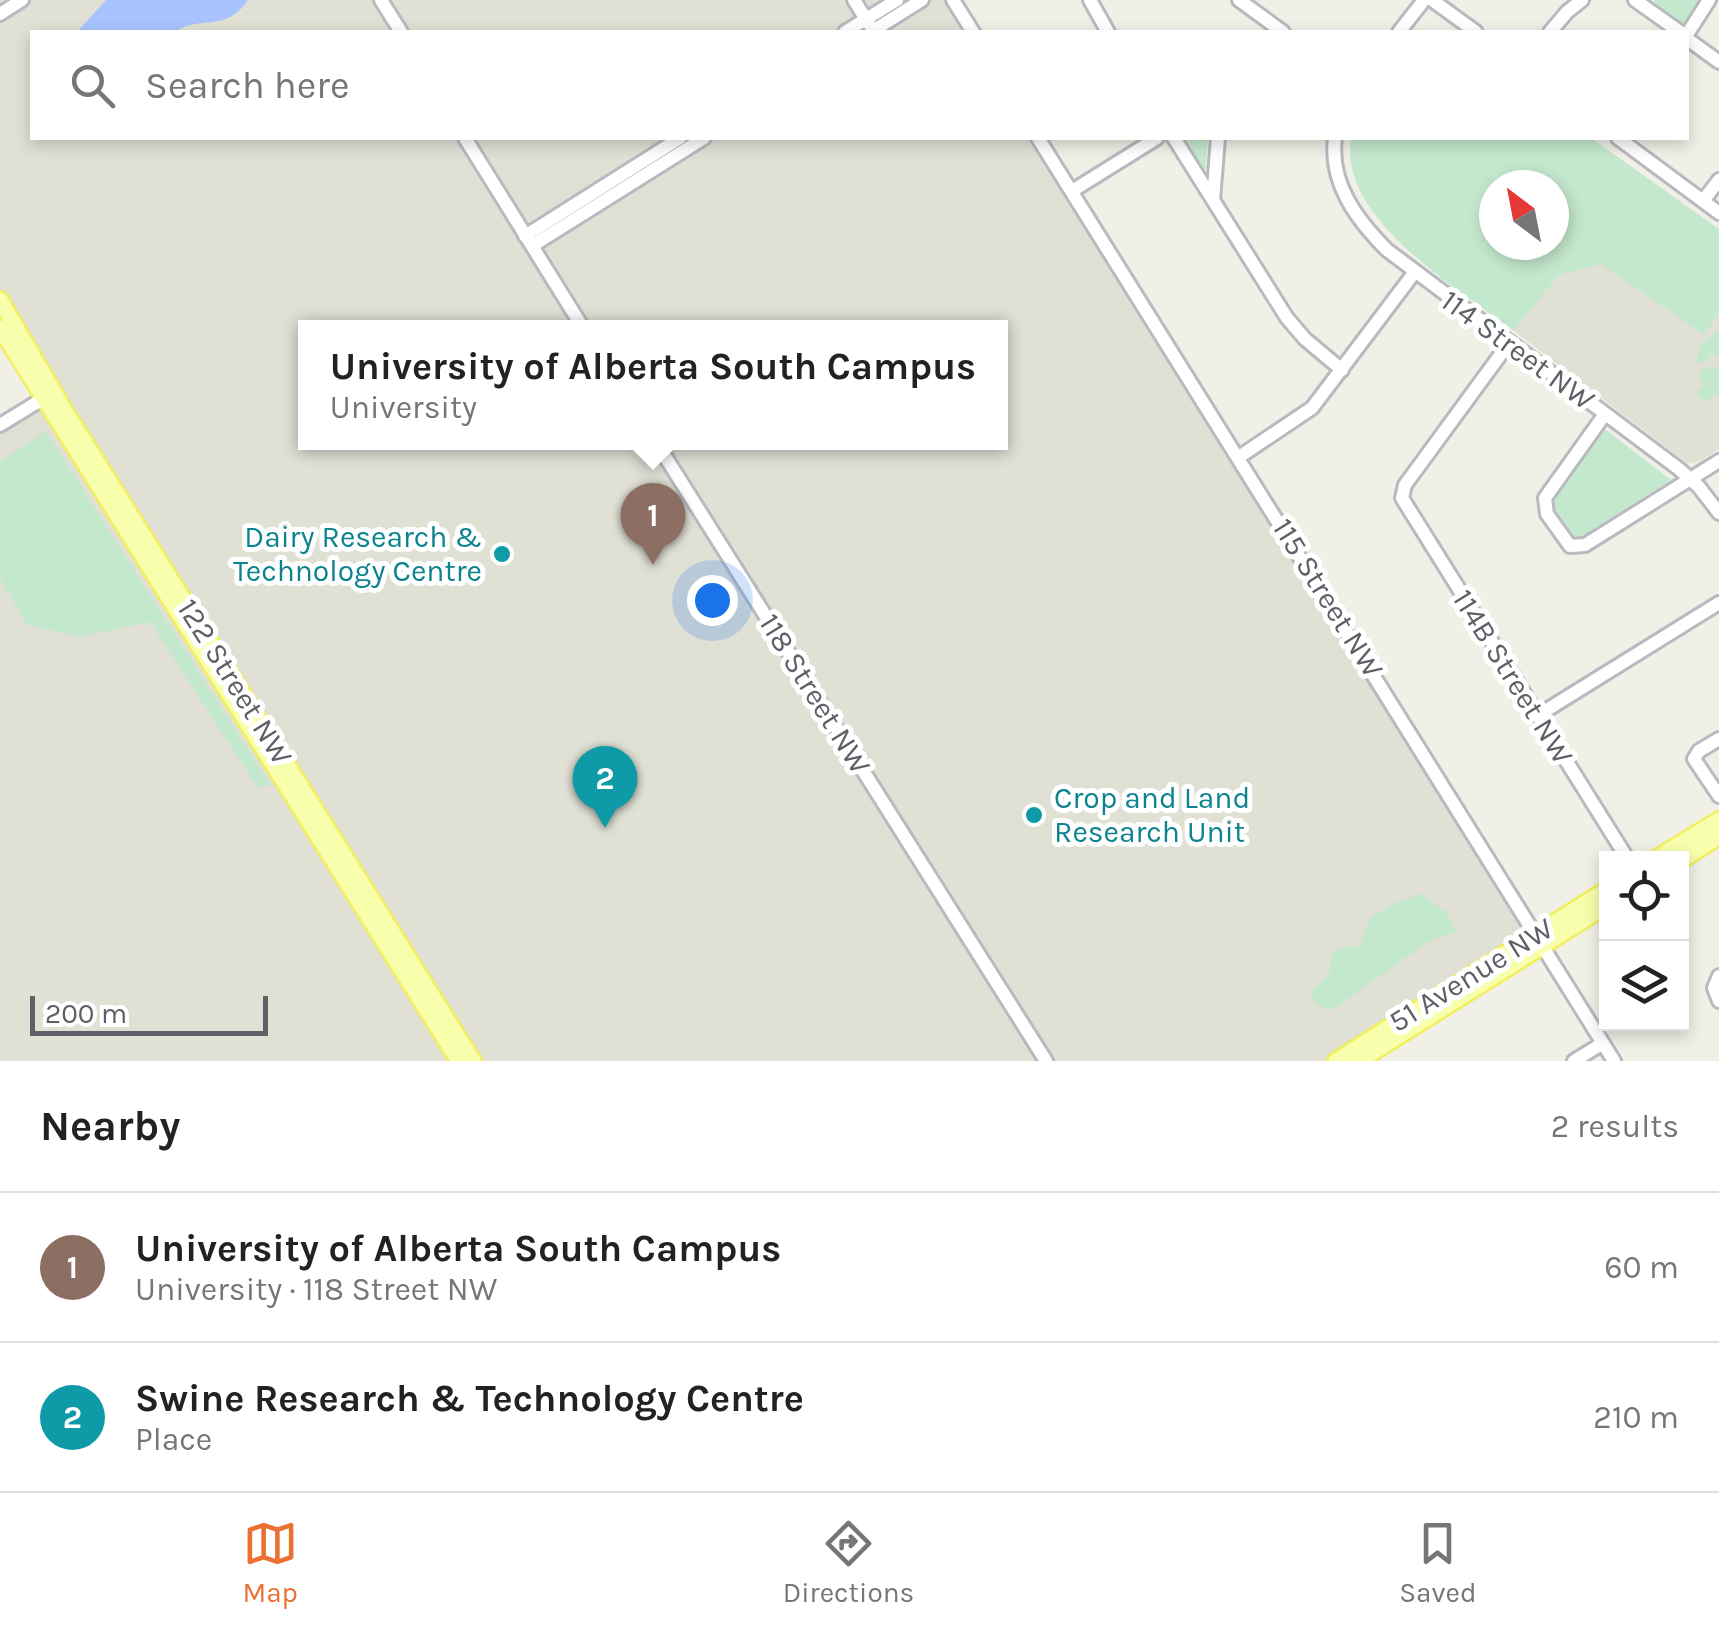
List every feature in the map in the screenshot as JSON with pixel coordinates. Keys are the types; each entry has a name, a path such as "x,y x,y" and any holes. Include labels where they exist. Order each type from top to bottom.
{"main road":[{"name":"122 Street NW","path":"0,300 48,396 459,1061"},
{"name":"122 Street NW","path":"0,328 48,396 473,1061"},
{"path":"1668,851 1719,820"},
{"path":"1689,855 1719,836"},
{"name":"51 Avenue NW","path":"1359,1061 1599,895"},
{"name":"51 Avenue NW","path":"1340,1060 1540,939 1599,910"}],"street":[{"path":"0,14 22,0"},
{"path":"381,0 400,30"},
{"path":"854,0 870,28"},
{"path":"870,28 897,0"},
{"path":"870,28 922,0"},
{"path":"953,0 972,30"},
{"path":"1090,0 1107,30"},
{"path":"1240,0 1280,30"},
{"path":"1401,30 1424,0"},
{"path":"1432,0 1473,30"},
{"path":"1552,30 1582,0"},
{"path":"1634,0 1677,30"},
{"path":"1689,32 1709,0"},
{"path":"1689,39 1719,62"},
{"path":"466,140 579,320"},
{"path":"528,241 677,140"},
{"path":"528,241 701,140"},
{"name":"115 Street NW","path":"1039,140 1614,1061"},
{"path":"1072,191 1154,140"},
{"path":"1175,140 1296,330 1342,370"},
{"path":"1213,200 1218,140"},
{"name":"114 Street NW","path":"1335,140 1340,186 1363,223 1387,250 1690,479 1719,513"},
{"path":"1621,140 1719,213"},
{"path":"1704,201 1719,180"},
{"path":"1239,457 1307,413 1414,273"},
{"name":"114B Street NW","path":"1510,344 1402,494 1623,851"},
{"path":"0,425 48,396"},
{"path":"1605,414 1550,488 1544,502 1564,542 1574,547 1585,545 1719,461"},
{"name":"118 Street NW","path":"661,450 1046,1061"},
{"path":"1537,716 1719,603"},
{"path":"1719,739 1698,751 1694,759 1719,796"},
{"path":"1717,979 1719,1000"},
{"path":"1574,1061 1603,1043"}],"shaded area":[{"path":"0,0 953,0 972,30 30,30 30,140 1039,140 1537,933 1347,1061 0,1061 0,425 48,395 0,317"},
{"path":"1601,263 1703,334 1719,312 1719,449 1700,461 1687,463 1514,331 1559,275"}],"green space":[{"path":"1654,0 1701,0 1701,4 1687,25 1682,26 1656,7"},
{"path":"1184,140 1208,140 1205,174"},
{"path":"1351,140 1594,140 1719,229 1719,312 1704,335 1601,264 1559,275 1514,331 1435,273 1382,224 1363,196 1352,168"},
{"path":"1719,330 1719,354 1697,364 1702,344"},
{"path":"1719,358 1719,394 1703,401 1697,393 1704,383 1700,372 1708,365 1711,370 1717,367"},
{"path":"1605,429 1671,480 1578,539 1571,538 1552,503 1556,490"},
{"path":"46,431 271,785 258,788 150,622 80,637 27,625 0,578 0,462"},
{"path":"1422,894 1448,914 1456,932 1418,949 1335,1008 1330,1010 1315,1003 1311,992 1329,974 1332,953 1359,946 1372,917 1394,903"}],"water":[{"path":"106,0 248,0 230,17 179,30 79,30"}],"place":[{"name":"Dairy Research & Technology Centre","path":"502,554"},
{"name":"University of Alberta South Campus","path":"653,565"},
{"name":"Crop and Land Research Unit","path":"1034,815"},
{"name":"Swine Research & Technology Centre","path":"605,828"}]}
